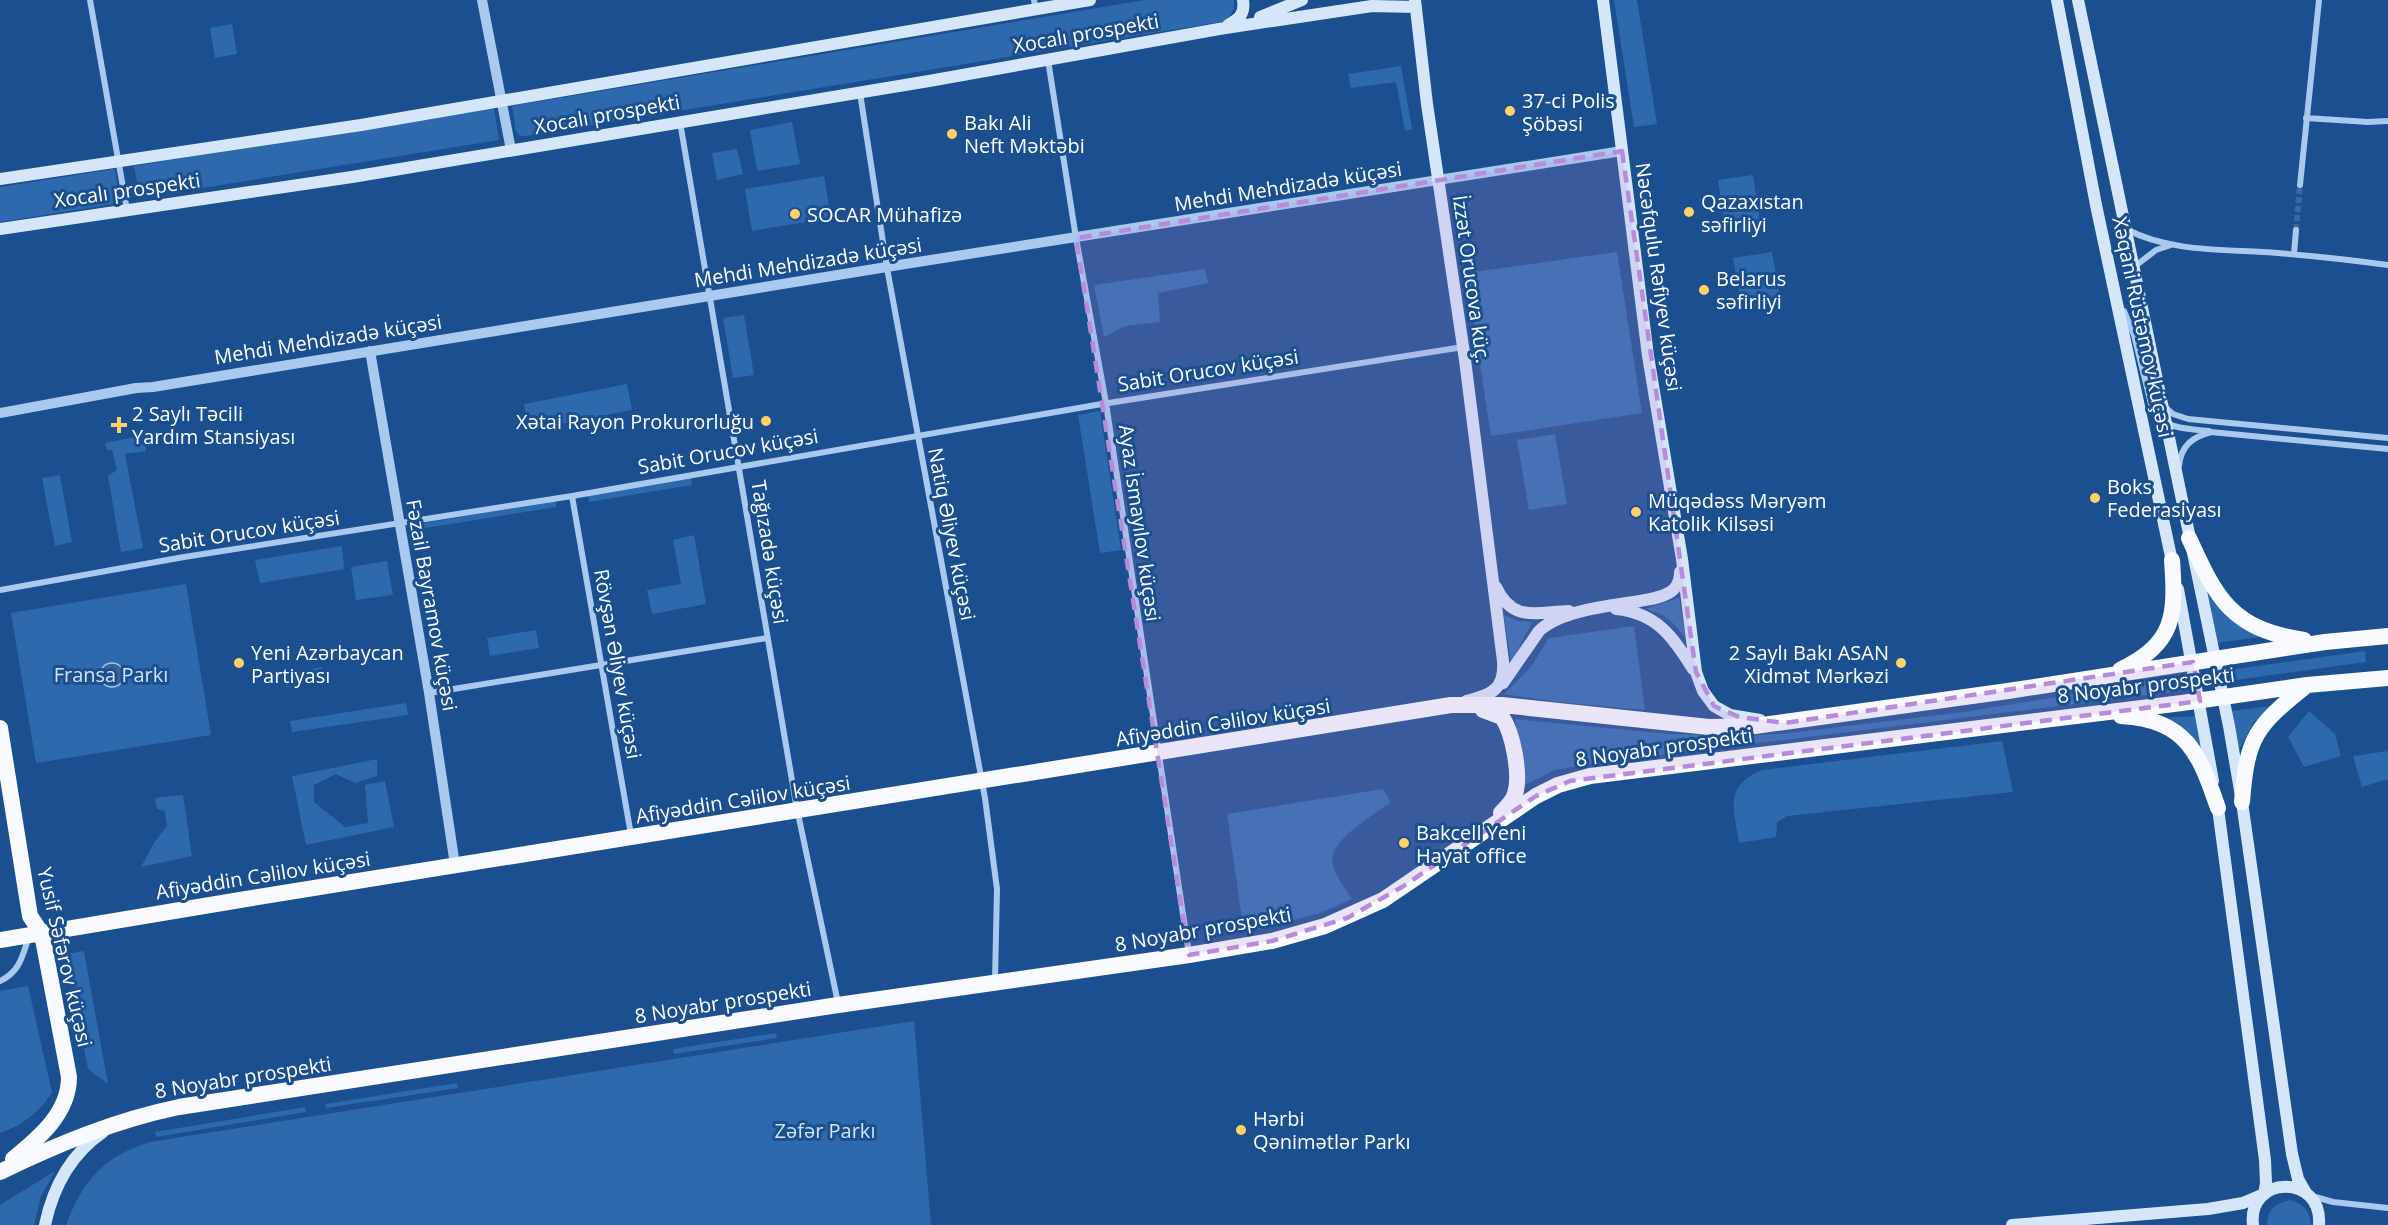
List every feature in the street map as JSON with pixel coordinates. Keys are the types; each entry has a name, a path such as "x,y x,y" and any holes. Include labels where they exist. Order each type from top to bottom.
{"highway":[{"path":"2189,538 2213,590 2235,614 2284,637 2325,642 2381,636 2388,650"},
{"path":"2091,679 2134,663 2157,645 2165,634 2175,599 2172,560"},
{"name":"8 Noyabr prospekti","path":"1451,705 1502,705 1709,727 1755,726 2091,679 2325,642"},
{"path":"2380,679 2388,664"},
{"name":"8 Noyabr prospekti","path":"0,1170 63,1143 149,1113 838,1005 1189,956 1272,941 1347,918 1402,887 1486,828 1558,785 1590,776 2307,686 2380,679"},
{"path":"2242,802 2248,753 2254,737 2277,709 2307,686"},
{"path":"1451,705 1497,714 1508,725 1511,734 1517,772 1516,791 1511,802 1486,828"},
{"name":"Afiyəddin Cəlilov küçəsi","path":"0,940 1451,705"},
{"path":"2088,714 2150,721 2180,736 2192,746 2198,756 2218,808"},
{"name":"Yusif Səfərov küçəsi","path":"0,728 30,916 67,1058 69,1077 68,1096 50,1125 0,1170"}],"main road":[{"name":"Xocalı prospekti","path":"0,179 501,101 1035,5 1090,0"},
{"path":"1219,29 1241,17 1244,11 1244,0"},
{"name":"Xocalı prospekti","path":"1219,29 1258,18 1302,0"},
{"name":"Nəcəfqulu Rəfiyev küçəsi","path":"1603,0 1652,380 1682,559 1696,672"},
{"name":"Xəqani Rüstəmov küçəsi","path":"2057,0 2200,701"},
{"path":"2078,0 2132,269 2216,659 2242,802 2292,1154 2298,1179 2318,1208 2319,1225"},
{"name":"Xocalı prospekti","path":"0,229 511,150 1219,29 1371,6 1415,2"},
{"name":"İzzət Orucova küç.","path":"1415,2 1491,556 1504,670 1499,687"},
{"path":"1451,705 1478,699 1499,687 1546,624 1593,609 1645,600 1670,592 1680,581 1682,559"},
{"path":"1494,583 1509,607 1524,613 1618,609 1646,616 1666,631 1696,672 1708,699 1722,712 1739,717 1785,723"},
{"path":"2200,701 2218,808 2265,1160 2264,1194 2253,1211 2253,1225"},
{"path":"45,1225 49,1209 66,1170 96,1137 119,1122"},
{"path":"2012,1225 2208,1209 2243,1203 2274,1188 2285,1186 2306,1193"}],"street":[{"path":"90,0 127,210"},
{"path":"482,0 511,150"},
{"path":"2300,185 2319,0"},
{"name":"Ayaz İsmayılov küçəsi","path":"1048,60 1076,238 1106,403 1189,956"},
{"name":"Natiq Əliyev küçəsi","path":"860,92 886,268 981,781 997,889 995,982"},
{"path":"2306,118 2388,121"},
{"name":"Tağızadə küçəsi","path":"680,121 797,811"},
{"name":"Mehdi Mehdizadə küçəsi","path":"0,413 136,388 1622,151"},
{"path":"2124,227 2140,236 2171,245 2388,264"},
{"path":"2294,254 2296,230"},
{"path":"2132,269 2156,250 2171,245"},
{"path":"2115,291 2134,335 2149,405 2157,417 2165,423 2211,432 2388,449"},
{"name":"Sabit Orucov küçəsi","path":"0,590 184,557 572,496 1106,403 1463,347"},
{"name":"Fəzail Bayramov küçəsi","path":"370,351 429,693 455,866"},
{"path":"2161,404 2173,414 2188,419 2388,438"},
{"path":"2178,478 2179,459 2186,445 2200,435 2211,432"},
{"name":"Rövşən Əliyev küçəsi","path":"572,496 632,838"},
{"path":"429,693 767,638"},
{"path":"797,811 838,1005"},
{"path":"0,981 11,975 18,967 35,935"},
{"path":"2306,1193 2320,1200 2388,1208"}],"highlighted area":[{"path":"1622,151 1696,672 1714,706 1739,717 1785,723 2193,662 2200,701 1570,781 1536,796 1402,887 1347,918 1272,941 1189,955 1076,238"}],"green space":[{"path":"1145,0 1234,0 1234,9 1226,21 526,136 520,136 516,131 512,106"},
{"path":"1614,0 1637,0 1657,124 1634,127"},
{"path":"232,24 237,54 215,58 210,28"},
{"path":"1401,66 1412,129 1405,131 1396,82 1351,88 1348,74"},
{"path":"494,108 499,140 140,198 134,166"},
{"path":"792,122 800,164 757,171 750,130"},
{"path":"737,149 743,174 717,180 712,153"},
{"path":"115,169 120,203 0,222 0,187"},
{"path":"1753,175 1761,228 1726,233 1718,180"},
{"path":"824,176 831,218 752,231 745,189"},
{"path":"1617,252 1642,413 1491,436 1466,273"},
{"path":"1772,252 1781,304 1742,311 1733,258"},
{"path":"1205,269 1208,283 1158,293 1160,322 1125,326 1104,337 1094,285"},
{"path":"744,315 754,375 733,378 723,318"},
{"path":"627,384 632,410 529,430 524,404"},
{"path":"1100,411 1121,550 1100,553 1078,415"},
{"path":"1555,434 1567,504 1529,510 1517,440"},
{"path":"145,435 146,451 125,454 143,548 121,552 108,476 117,470 112,450 107,450 105,443"},
{"path":"60,475 72,542 55,546 42,478"},
{"path":"691,477 692,485 589,502 588,495"},
{"path":"556,501 556,507 419,529 419,524"},
{"path":"694,535 706,604 652,614 647,590 681,584 673,540"},
{"path":"342,546 344,569 260,583 255,560"},
{"path":"387,561 393,595 356,600 351,567"},
{"name":"Fransa Parkı","path":"186,584 211,735 36,763 11,613"},
{"path":"2207,594 2219,608 2266,636 2218,643"},
{"path":"1679,598 1686,639 1668,619 1645,609"},
{"path":"1504,615 1517,621 1532,622 1511,663"},
{"path":"1634,626 1645,710 1558,702 1504,694 1531,667 1549,638"},
{"path":"536,630 539,648 490,656 487,638"},
{"path":"2365,651 2366,662 2229,681 2228,670"},
{"path":"322,667 324,681 286,687 283,674"},
{"path":"2185,676 2188,690 1589,764 1555,770 1525,785 1515,719 1669,734 1742,736 1781,734 1964,712"},
{"path":"406,703 408,715 292,732 290,721"},
{"path":"2271,706 2253,723 2239,750 2231,711"},
{"path":"2309,711 2335,734 2341,756 2304,767 2288,737"},
{"path":"2196,716 2203,754 2158,718"},
{"path":"2002,741 2013,792 1787,816 1777,822 1776,837 1739,843 1734,809 1736,791 1741,784 1762,770"},
{"path":"2388,751 2388,779 2362,787 2353,756"},
{"path":"377,759 377,776 355,783 336,774 314,785 314,802 345,827 368,823 365,785 385,781 394,827 306,845 292,776"},
{"path":"1383,789 1391,802 1344,838 1336,848 1333,857 1334,870 1352,899 1320,913 1244,933 1227,814"},
{"path":"183,795 192,856 141,867 155,841 167,826 165,811 157,809 155,798"},
{"path":"84,951 108,1084 88,1069 67,954"},
{"path":"28,986 52,1092 30,1117 0,1133 0,991"},
{"name":"Zəfər Parkı","path":"914,1021 931,1225 66,1225 80,1195 97,1172 119,1155 150,1142"},
{"path":"776,1033 777,1038 674,1054 673,1049"},
{"path":"457,1083 458,1088 326,1108 325,1104"},
{"path":"305,1107 306,1112 156,1137 155,1132"},
{"path":"55,1171 41,1196 34,1225 0,1225 0,1205"},
{"path":"2290,1200 2305,1209 2311,1225 2267,1225 2270,1211 2280,1203"}],"shaded area":[{"path":"112,663 120,667 124,675 120,683 112,687 104,683 100,675 104,667"}],"tunnel":[{"path":"2296,230 2300,185"}],"place":[{"name":"37-ci Polis Şöbəsi","path":"1510,111"},
{"name":"Bakı Ali Neft Məktəbi","path":"952,134"},
{"name":"Qazaxıstan səfirliyi","path":"1689,212"},
{"name":"SOCAR Mühafizə","path":"795,214"},
{"name":"Belarus səfirliyi","path":"1704,290"},
{"name":"Xətai Rayon Prokurorluğu","path":"766,421"},
{"name":"2 Saylı Təcili Yardım Stansiyası","path":"119,425"},
{"name":"Boks Federasiyası","path":"2095,498"},
{"name":"Müqədəss Məryəm Katolik Kilsəsi","path":"1636,512"},
{"name":"Yeni Azərbaycan Partiyası","path":"239,663"},
{"name":"2 Saylı Bakı ASAN Xidmət Mərkəzi","path":"1901,663"},
{"name":"Bakcell Yeni Hayat office","path":"1404,843"},
{"name":"Hərbi Qənimətlər Parkı","path":"1241,1130"}]}
